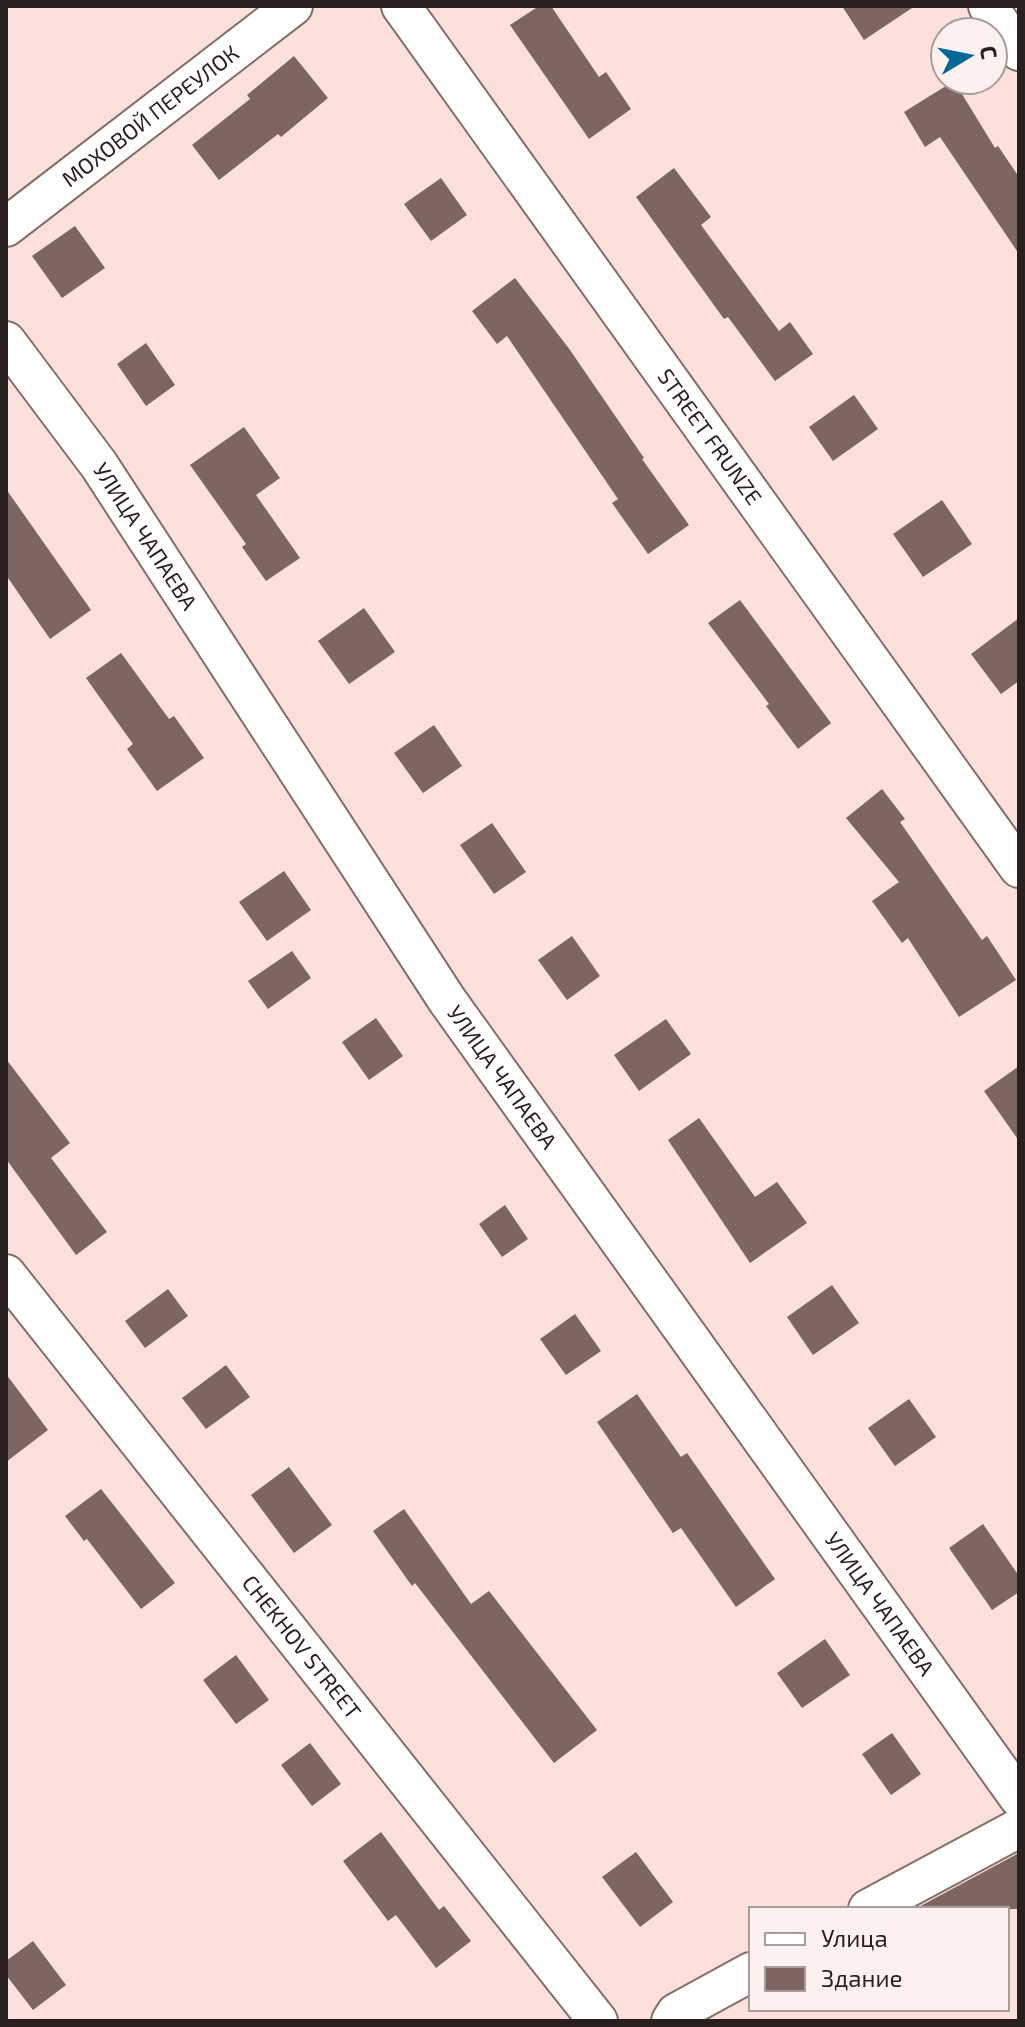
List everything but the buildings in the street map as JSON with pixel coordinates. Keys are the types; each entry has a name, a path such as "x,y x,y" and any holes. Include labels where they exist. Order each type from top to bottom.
{"street":[{"name":"МОХОВОЙ ПЕРЕУЛОК","path":"6,227 293,6"},
{"name":"STREET FRUNZE","path":"401,6 1019,868"},
{"path":"988,6 1019,51"},
{"name":"УЛИЦА ЧАПАЕВА","path":"6,341 99,465 447,1000 1019,1798"},
{"name":"CHEKHOV STREET","path":"6,1274 598,2021"},
{"path":"872,1907 1019,1828"},
{"path":"671,2021 676,2013 749,1973"}]}
